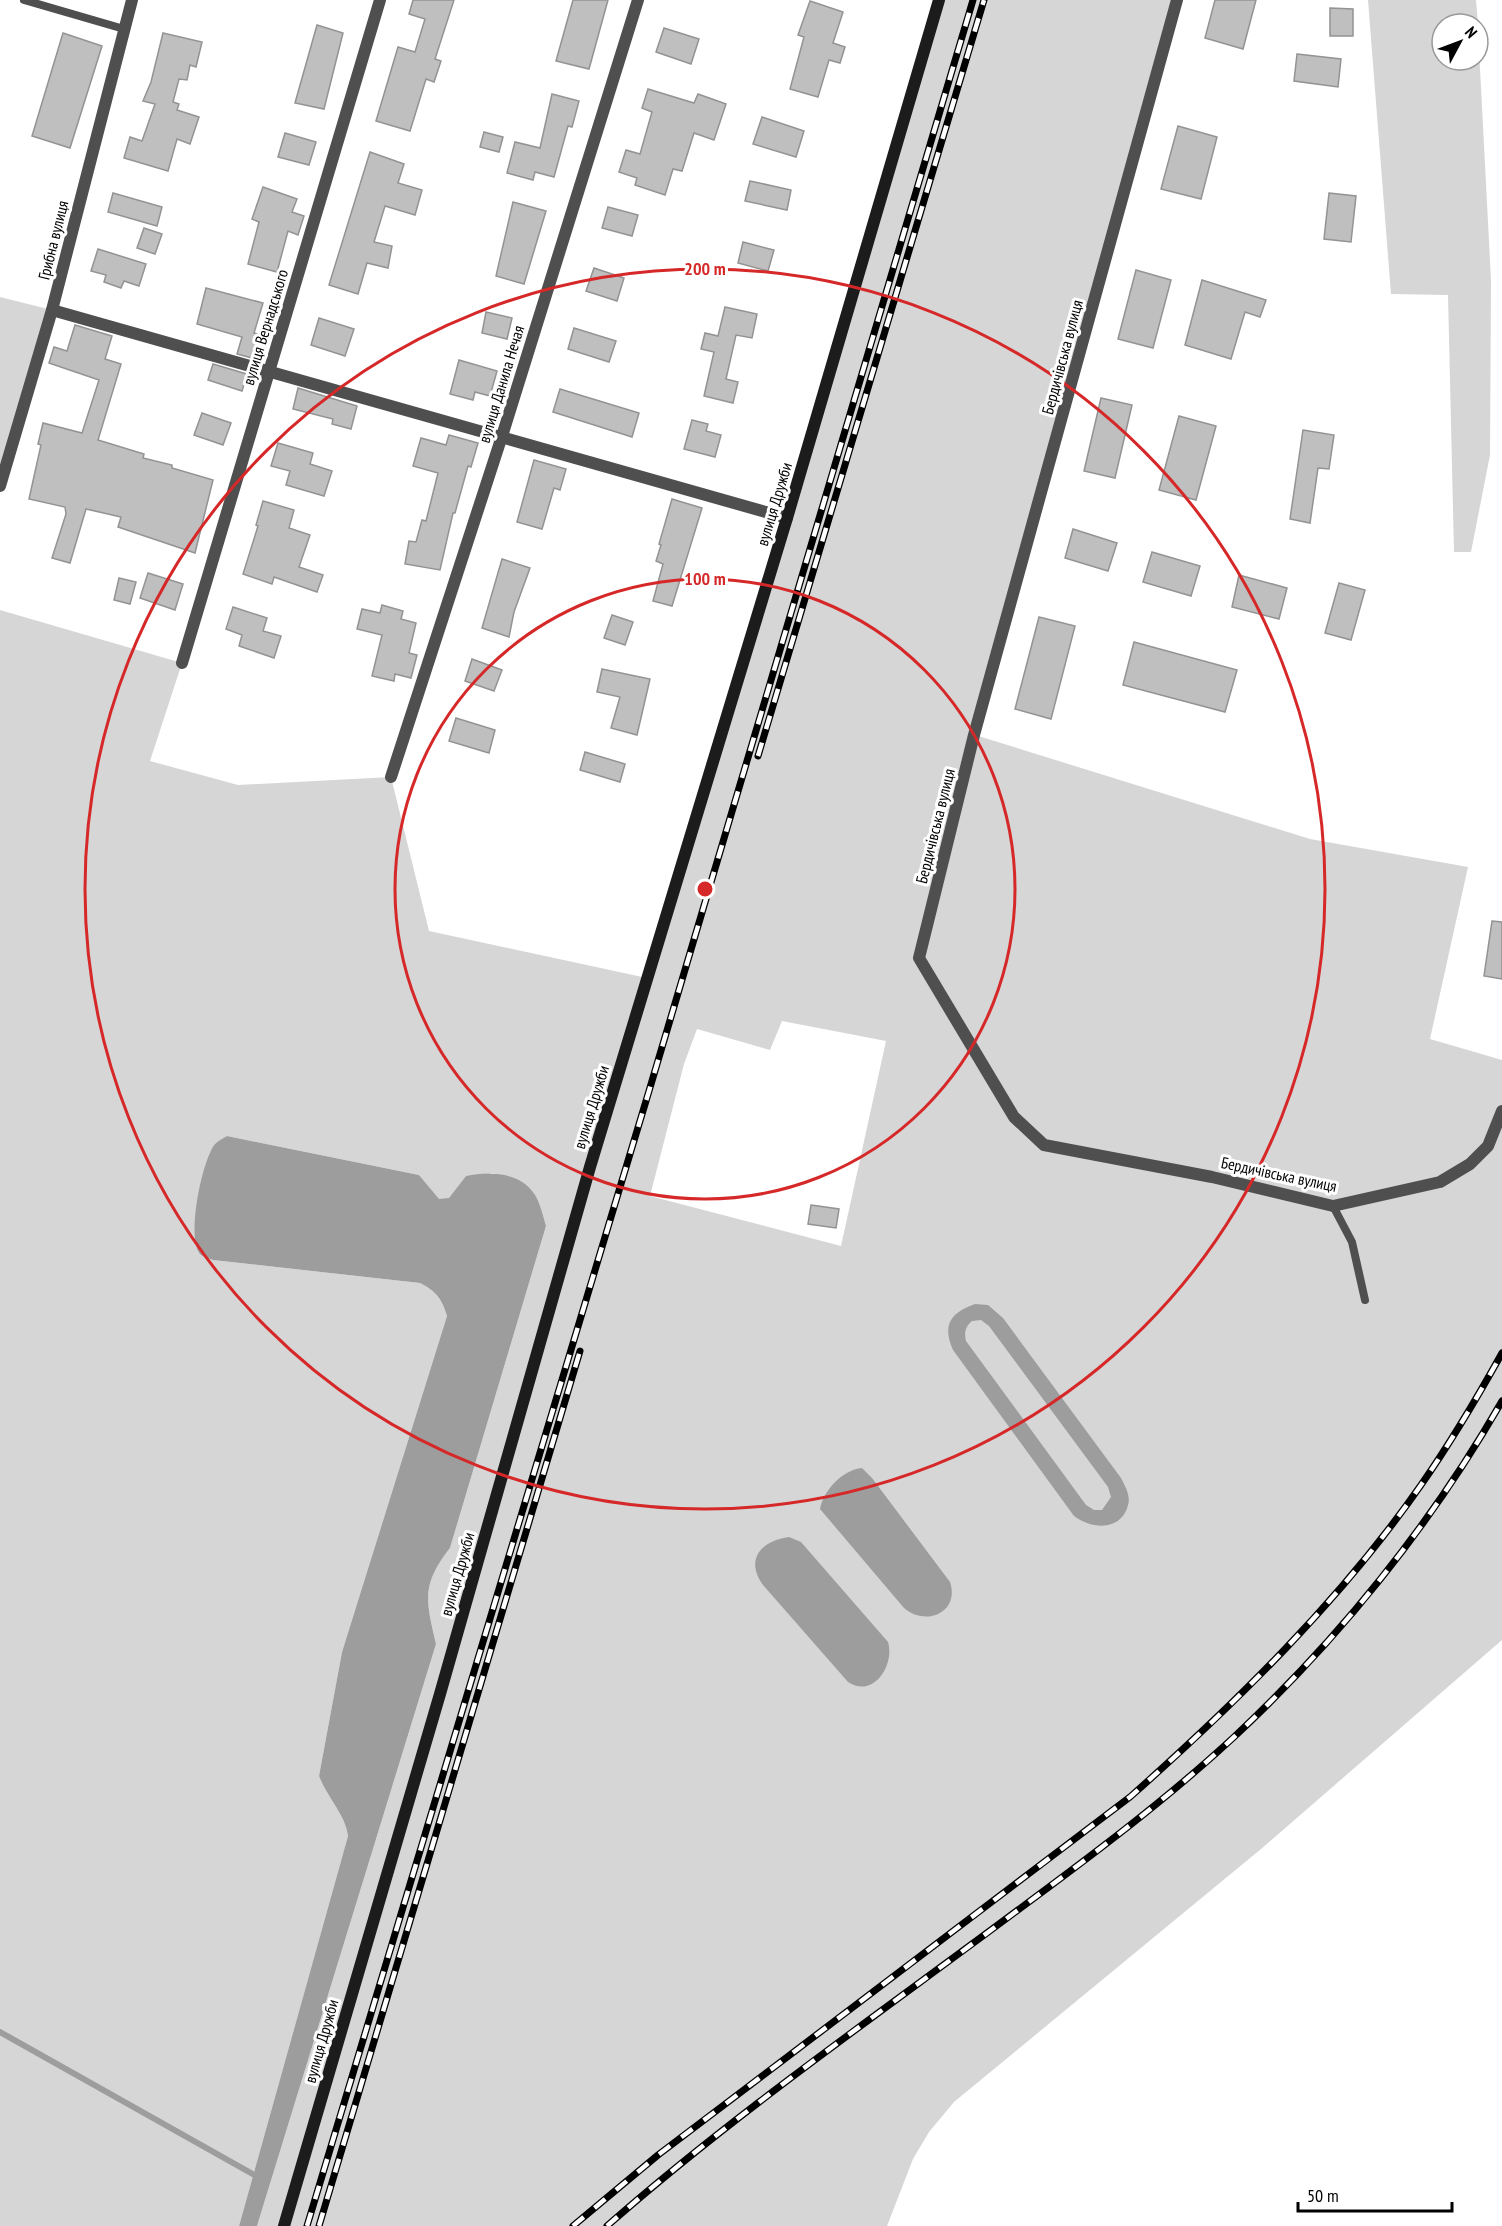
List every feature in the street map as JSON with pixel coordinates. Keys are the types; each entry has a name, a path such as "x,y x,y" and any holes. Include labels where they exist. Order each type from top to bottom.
{"street":[{"name":"Грибна вулиця","path":"0,486 52,310 132,0"},
{"name":"вулиця Вернадського","path":"182,663 380,0"},
{"name":"вулиця Данила Нечая","path":"391,777 502,436 638,0"},
{"name":"вулиця Дружби","path":"284,2226 444,1682 590,1167 787,518 939,0"},
{"name":"Бердичівська вулиця","path":"1177,0 974,735 920,958 1014,1117 1044,1145 1212,1177 1333,1206 1440,1182 1470,1164 1488,1146 1502,1111"},
{"path":"52,310 268,373 502,436 787,518"}],"lane":[{"path":"24,0 124,29"},
{"path":"1333,1206 1352,1242 1365,1300"}],"shaded area":[{"path":"939,0 1177,0 975,735 1310,839 1468,867 1430,1039 1502,1060 1502,1640 1261,1849 954,2102 929,2132 913,2159 887,2226 257,2226 436,1644 428,1604 430,1583 450,1548 546,1226 494,1173 466,1176 449,1199 438,1199 419,1175 227,1136 215,1144 213,1260 420,1283 438,1296 447,1316 342,1652 319,1776 344,1821 348,1836 239,2226 0,2226 0,610 182,663 150,761 238,785 391,777 429,931 647,978","holes":["782,1021 886,1041 841,1246 650,1196 684,1064 697,1029 770,1050"]},
{"path":"1368,0 1476,0 1477,12 1430,12 1430,72 1480,72 1491,280 1490,455 1471,552 1454,552 1448,295 1391,294"},
{"path":"0,297 52,310 0,486"},
{"path":"227,1136 419,1175 439,1199 449,1198 466,1176 504,1175 529,1187 540,1206 546,1226 450,1548 430,1583 428,1604 436,1644 257,2226 239,2226 348,1836 344,1821 319,1776 342,1652 447,1316 438,1296 420,1283 213,1260 201,1255 196,1245 195,1232 197,1199 210,1153 215,1144"},
{"path":"975,1304 988,1305 1003,1318 1121,1478 1129,1502 1119,1520 1105,1526 1089,1524 1074,1516 953,1350 948,1334 949,1327 954,1316","holes":["981,1320 989,1326 1108,1487 1111,1497 1102,1510 1094,1510 1086,1505 966,1341 966,1330 972,1321"]},
{"path":"862,1468 872,1478 950,1582 952,1593 950,1601 939,1613 922,1616 913,1614 904,1608 820,1509 825,1495 835,1482 847,1473"},
{"path":"789,1537 801,1542 888,1642 888,1660 885,1669 873,1683 857,1686 848,1682 763,1585 755,1568 758,1553 770,1543"}],"building":[{"path":"413,0 454,0 435,59 441,61 434,82 426,79 410,131 376,121 398,47 415,52 425,19 409,14"},
{"path":"573,0 608,0 589,69 556,61"},
{"path":"1215,0 1256,0 1243,49 1205,38"},
{"path":"810,1 843,12 833,43 845,47 840,63 829,60 818,97 790,89 804,37 798,35"},
{"path":"1330,8 1353,9 1353,36 1330,36"},
{"path":"317,25 343,33 324,109 295,103"},
{"path":"664,28 699,39 691,64 656,52"},
{"path":"63,33 102,46 70,148 32,136"},
{"path":"163,33 202,42 196,67 190,65 187,80 179,79 173,102 179,104 177,110 199,117 190,144 177,139 168,171 124,158 130,137 142,141 155,104 143,101 151,82"},
{"path":"1297,54 1341,59 1338,87 1294,81"},
{"path":"648,89 694,103 698,94 726,104 714,140 694,133 682,171 673,169 665,195 635,185 637,178 619,172 626,150 640,154 652,112 642,108"},
{"path":"552,94 579,101 572,127 568,126 554,177 535,172 533,180 507,173 515,142 540,148"},
{"path":"762,117 804,131 796,157 753,144"},
{"path":"1178,126 1217,137 1201,199 1161,189"},
{"path":"484,132 503,137 499,152 480,147"},
{"path":"285,133 316,142 309,165 278,157"},
{"path":"370,152 404,164 398,183 422,190 415,215 385,206 374,242 392,246 388,268 367,263 358,294 329,285"},
{"path":"750,181 791,190 787,210 745,201"},
{"path":"263,187 297,199 292,212 304,216 298,235 288,231 277,272 248,264 259,222 252,219"},
{"path":"113,193 162,207 157,226 108,212"},
{"path":"1329,193 1356,196 1351,242 1324,239"},
{"path":"513,202 546,211 524,284 496,276"},
{"path":"608,207 638,215 632,236 602,228"},
{"path":"144,228 162,234 155,254 137,248"},
{"path":"743,242 774,250 768,271 738,263"},
{"path":"98,249 146,264 139,286 124,281 121,288 104,282 106,275 91,271"},
{"path":"594,268 624,278 617,301 586,291"},
{"path":"1136,270 1171,280 1153,348 1118,339"},
{"path":"1202,280 1266,300 1260,317 1245,312 1231,359 1185,345"},
{"path":"206,288 263,303 254,333 269,337 264,354 254,352 252,358 237,354 242,337 197,324"},
{"path":"725,307 757,314 752,338 736,335 726,379 738,382 733,403 704,396 714,352 701,349 705,333 718,336"},
{"path":"486,312 512,318 507,339 482,333"},
{"path":"319,318 354,329 345,356 311,345"},
{"path":"75,325 112,336 105,359 121,364 98,440 144,454 143,458 172,465 172,468 213,480 195,553 118,527 121,517 86,509 70,563 52,558 66,514 65,507 29,499 41,445 38,444 43,423 82,433 99,380 49,363 54,347 67,351"},
{"path":"574,328 616,341 609,362 568,349"},
{"path":"459,360 497,371 490,396 475,392 473,400 450,394"},
{"path":"213,364 247,374 242,391 208,380"},
{"path":"298,388 357,406 351,429 332,424 333,419 293,409"},
{"path":"560,389 639,413 632,437 553,412"},
{"path":"1101,398 1132,405 1115,478 1084,471"},
{"path":"202,413 231,423 223,445 194,435"},
{"path":"1179,416 1216,426 1196,500 1159,490"},
{"path":"692,420 708,424 706,431 721,435 715,457 684,449"},
{"path":"1303,430 1334,435 1329,469 1318,468 1310,523 1290,519"},
{"path":"449,435 478,443 471,467 468,466 455,513 453,513 440,570 405,564 409,541 416,542 422,520 426,521 438,473 413,466 421,438 446,445"},
{"path":"278,443 313,453 310,464 332,471 324,496 286,485 290,471 271,466"},
{"path":"534,460 566,469 560,490 554,488 542,529 517,522"},
{"path":"672,499 702,508 672,606 653,601 663,564 656,561 661,545 659,544"},
{"path":"263,501 294,510 289,528 310,535 299,567 323,575 317,592 274,577 272,584 243,574"},
{"path":"1073,529 1117,543 1108,571 1065,558"},
{"path":"1152,552 1200,566 1191,596 1143,582"},
{"path":"502,559 530,568 514,612 509,637 482,628"},
{"path":"148,573 183,584 175,610 140,598"},
{"path":"1239,575 1287,588 1279,619 1232,607"},
{"path":"119,578 136,582 130,604 114,600"},
{"path":"1339,583 1365,590 1351,640 1325,633"},
{"path":"382,605 403,611 401,619 416,623 409,653 417,655 411,678 395,674 394,681 372,676 382,635 357,629 362,609 380,613"},
{"path":"233,607 267,618 263,631 281,636 274,658 239,646 242,635 226,629"},
{"path":"612,615 633,622 625,645 604,638"},
{"path":"1039,617 1075,626 1051,719 1015,709"},
{"path":"1134,642 1237,670 1225,712 1123,685"},
{"path":"472,659 502,670 494,691 465,681"},
{"path":"602,669 650,679 637,735 611,728 620,697 597,692"},
{"path":"456,718 495,730 489,753 449,741"},
{"path":"585,752 625,764 620,782 580,770"},
{"path":"1492,921 1502,922 1502,979 1484,976"},
{"path":"811,1205 839,1209 836,1228 808,1224"}],"waterway":[{"path":"0,2032 258,2177"}],"railway":[{"path":"307,2226 649,1091 973,0"},
{"path":"758,756 984,0"},
{"path":"319,2226 580,1351"},
{"path":"573,2226 658,2155 1130,1797 1209,1725 1321,1610 1390,1528 1443,1453 1502,1353"},
{"path":"607,2226 759,2102 1130,1825 1234,1737 1310,1661 1380,1579 1445,1492 1502,1401"}]}
